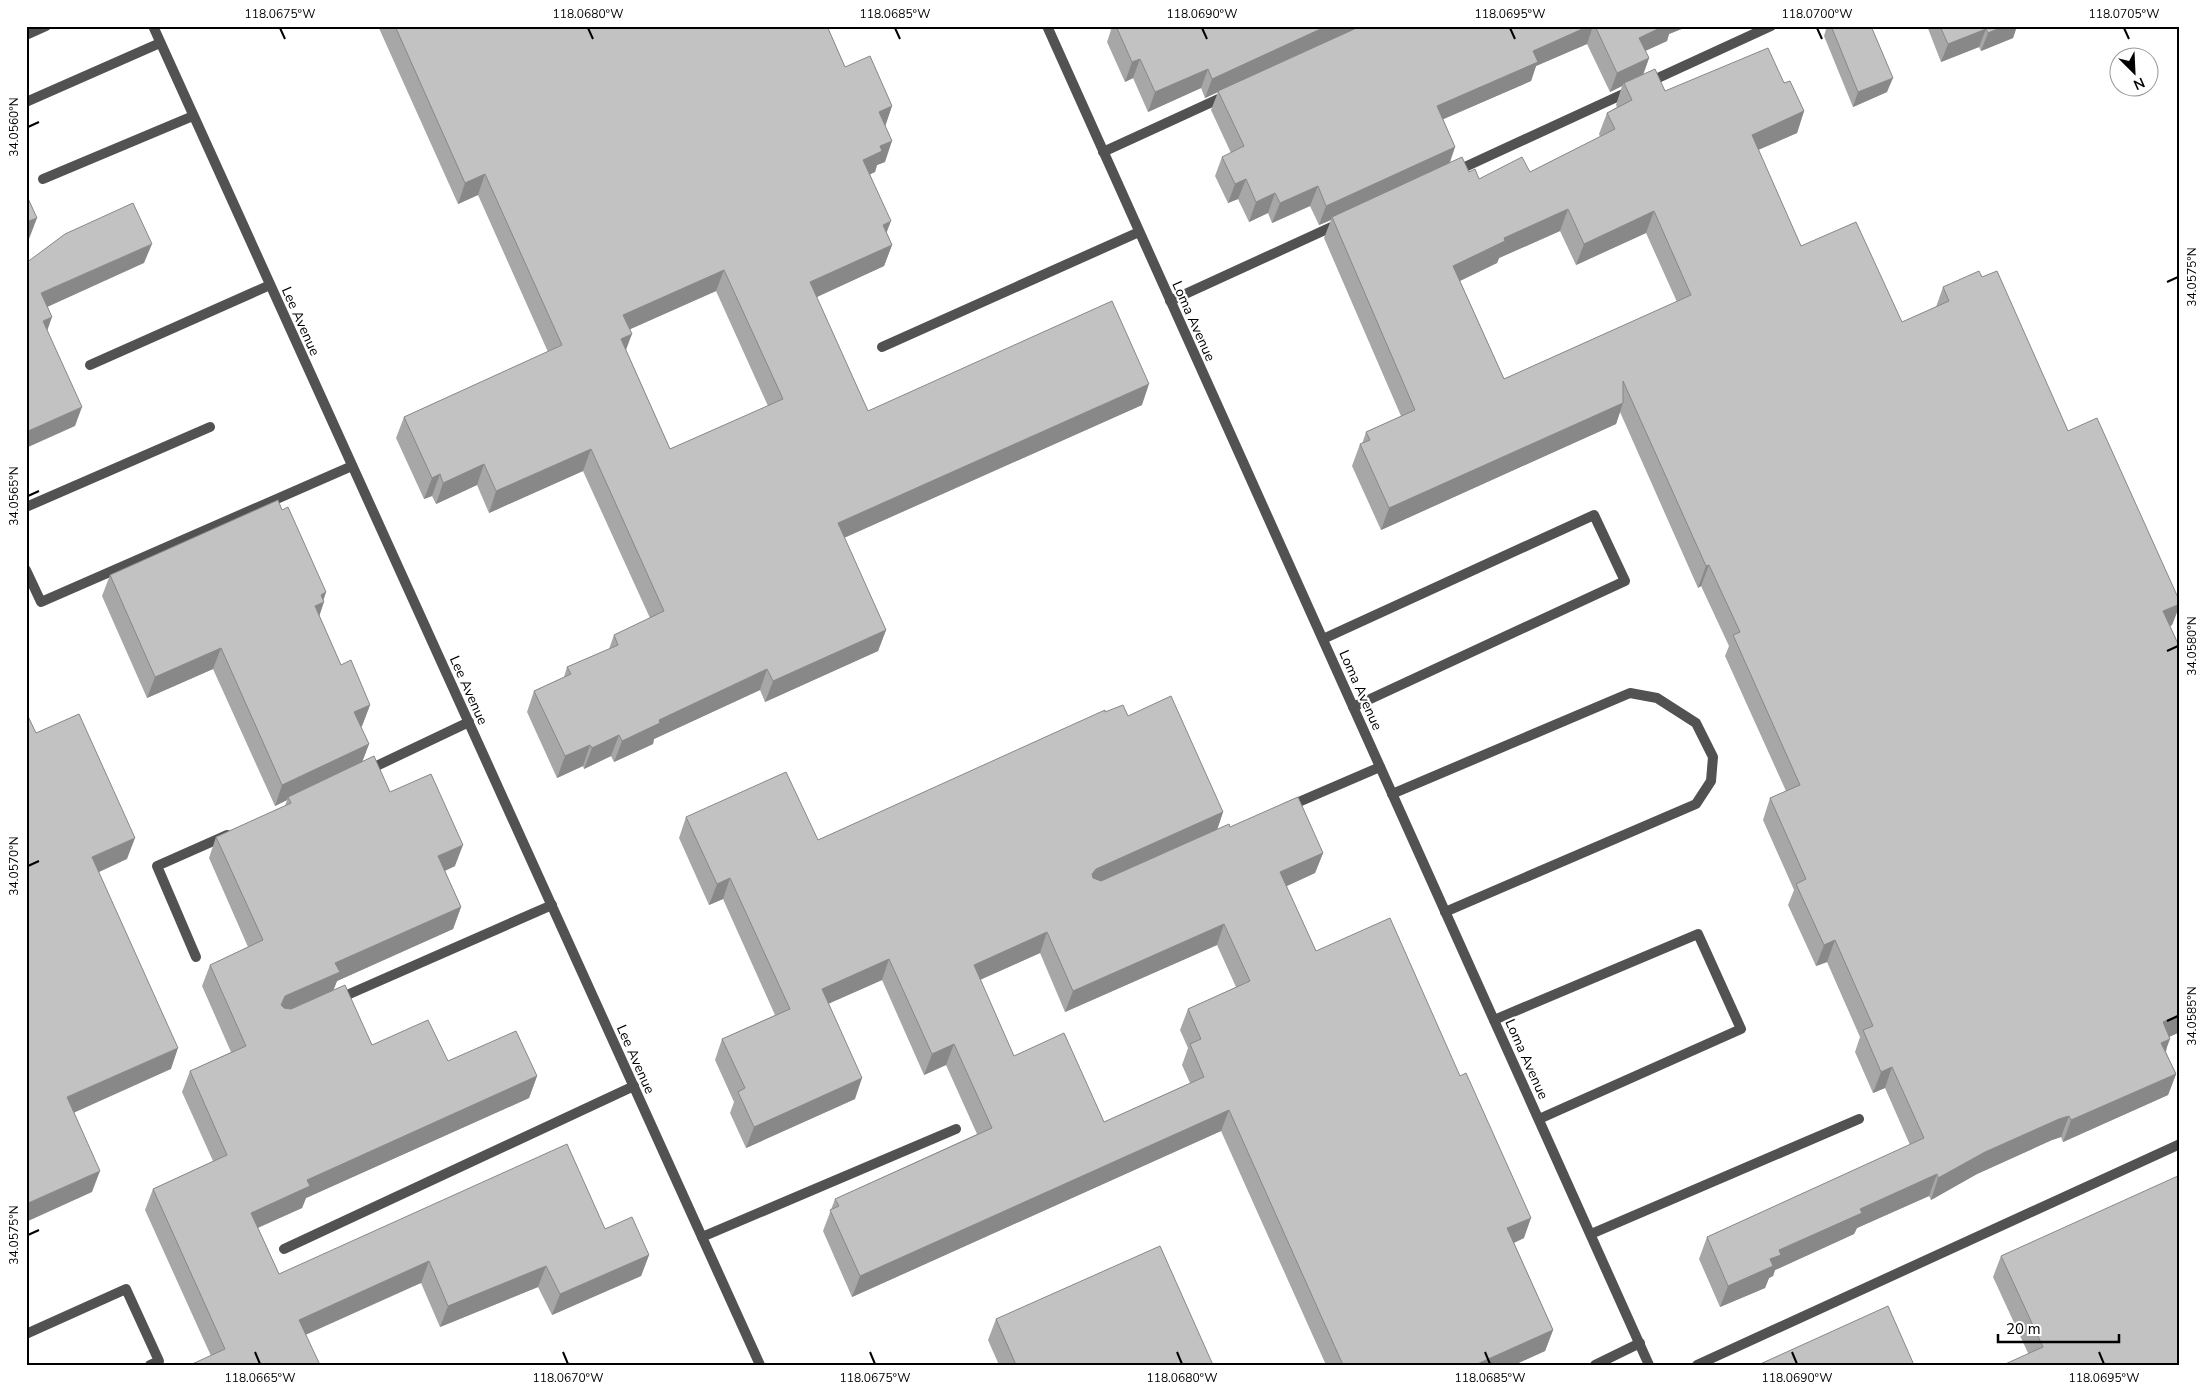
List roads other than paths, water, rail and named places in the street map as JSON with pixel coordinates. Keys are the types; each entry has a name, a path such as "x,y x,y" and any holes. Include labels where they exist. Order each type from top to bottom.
{"street":[{"path":"26,34 46,26"},
{"name":"Lee Avenue","path":"153,26 760,1365"},
{"name":"Loma Avenue","path":"1047,26 1650,1365"},
{"path":"1439,178 1771,26"},
{"path":"26,102 160,43"},
{"path":"1103,152 1237,91"},
{"path":"43,179 193,116"},
{"path":"1170,301 1350,219"},
{"path":"882,347 1140,232"},
{"path":"90,364 270,285"},
{"path":"26,507 210,427"},
{"path":"26,570 41,602 352,466"},
{"path":"1323,639 1594,515 1625,581 1353,707"},
{"path":"1392,794 1630,692 1657,698 1696,723 1713,757 1711,780 1696,804 1446,912"},
{"path":"361,773 468,722"},
{"path":"1279,811 1380,767"},
{"path":"196,957 157,866 236,831"},
{"path":"325,1004 552,905"},
{"path":"1494,1020 1698,934 1741,1029 1539,1119"},
{"path":"284,1249 634,1086"},
{"path":"1591,1234 1859,1119"},
{"path":"702,1237 956,1129"},
{"path":"1697,1365 2180,1144"},
{"path":"26,1334 126,1289 158,1361 150,1365"},
{"path":"1595,1365 1640,1343"}]}
